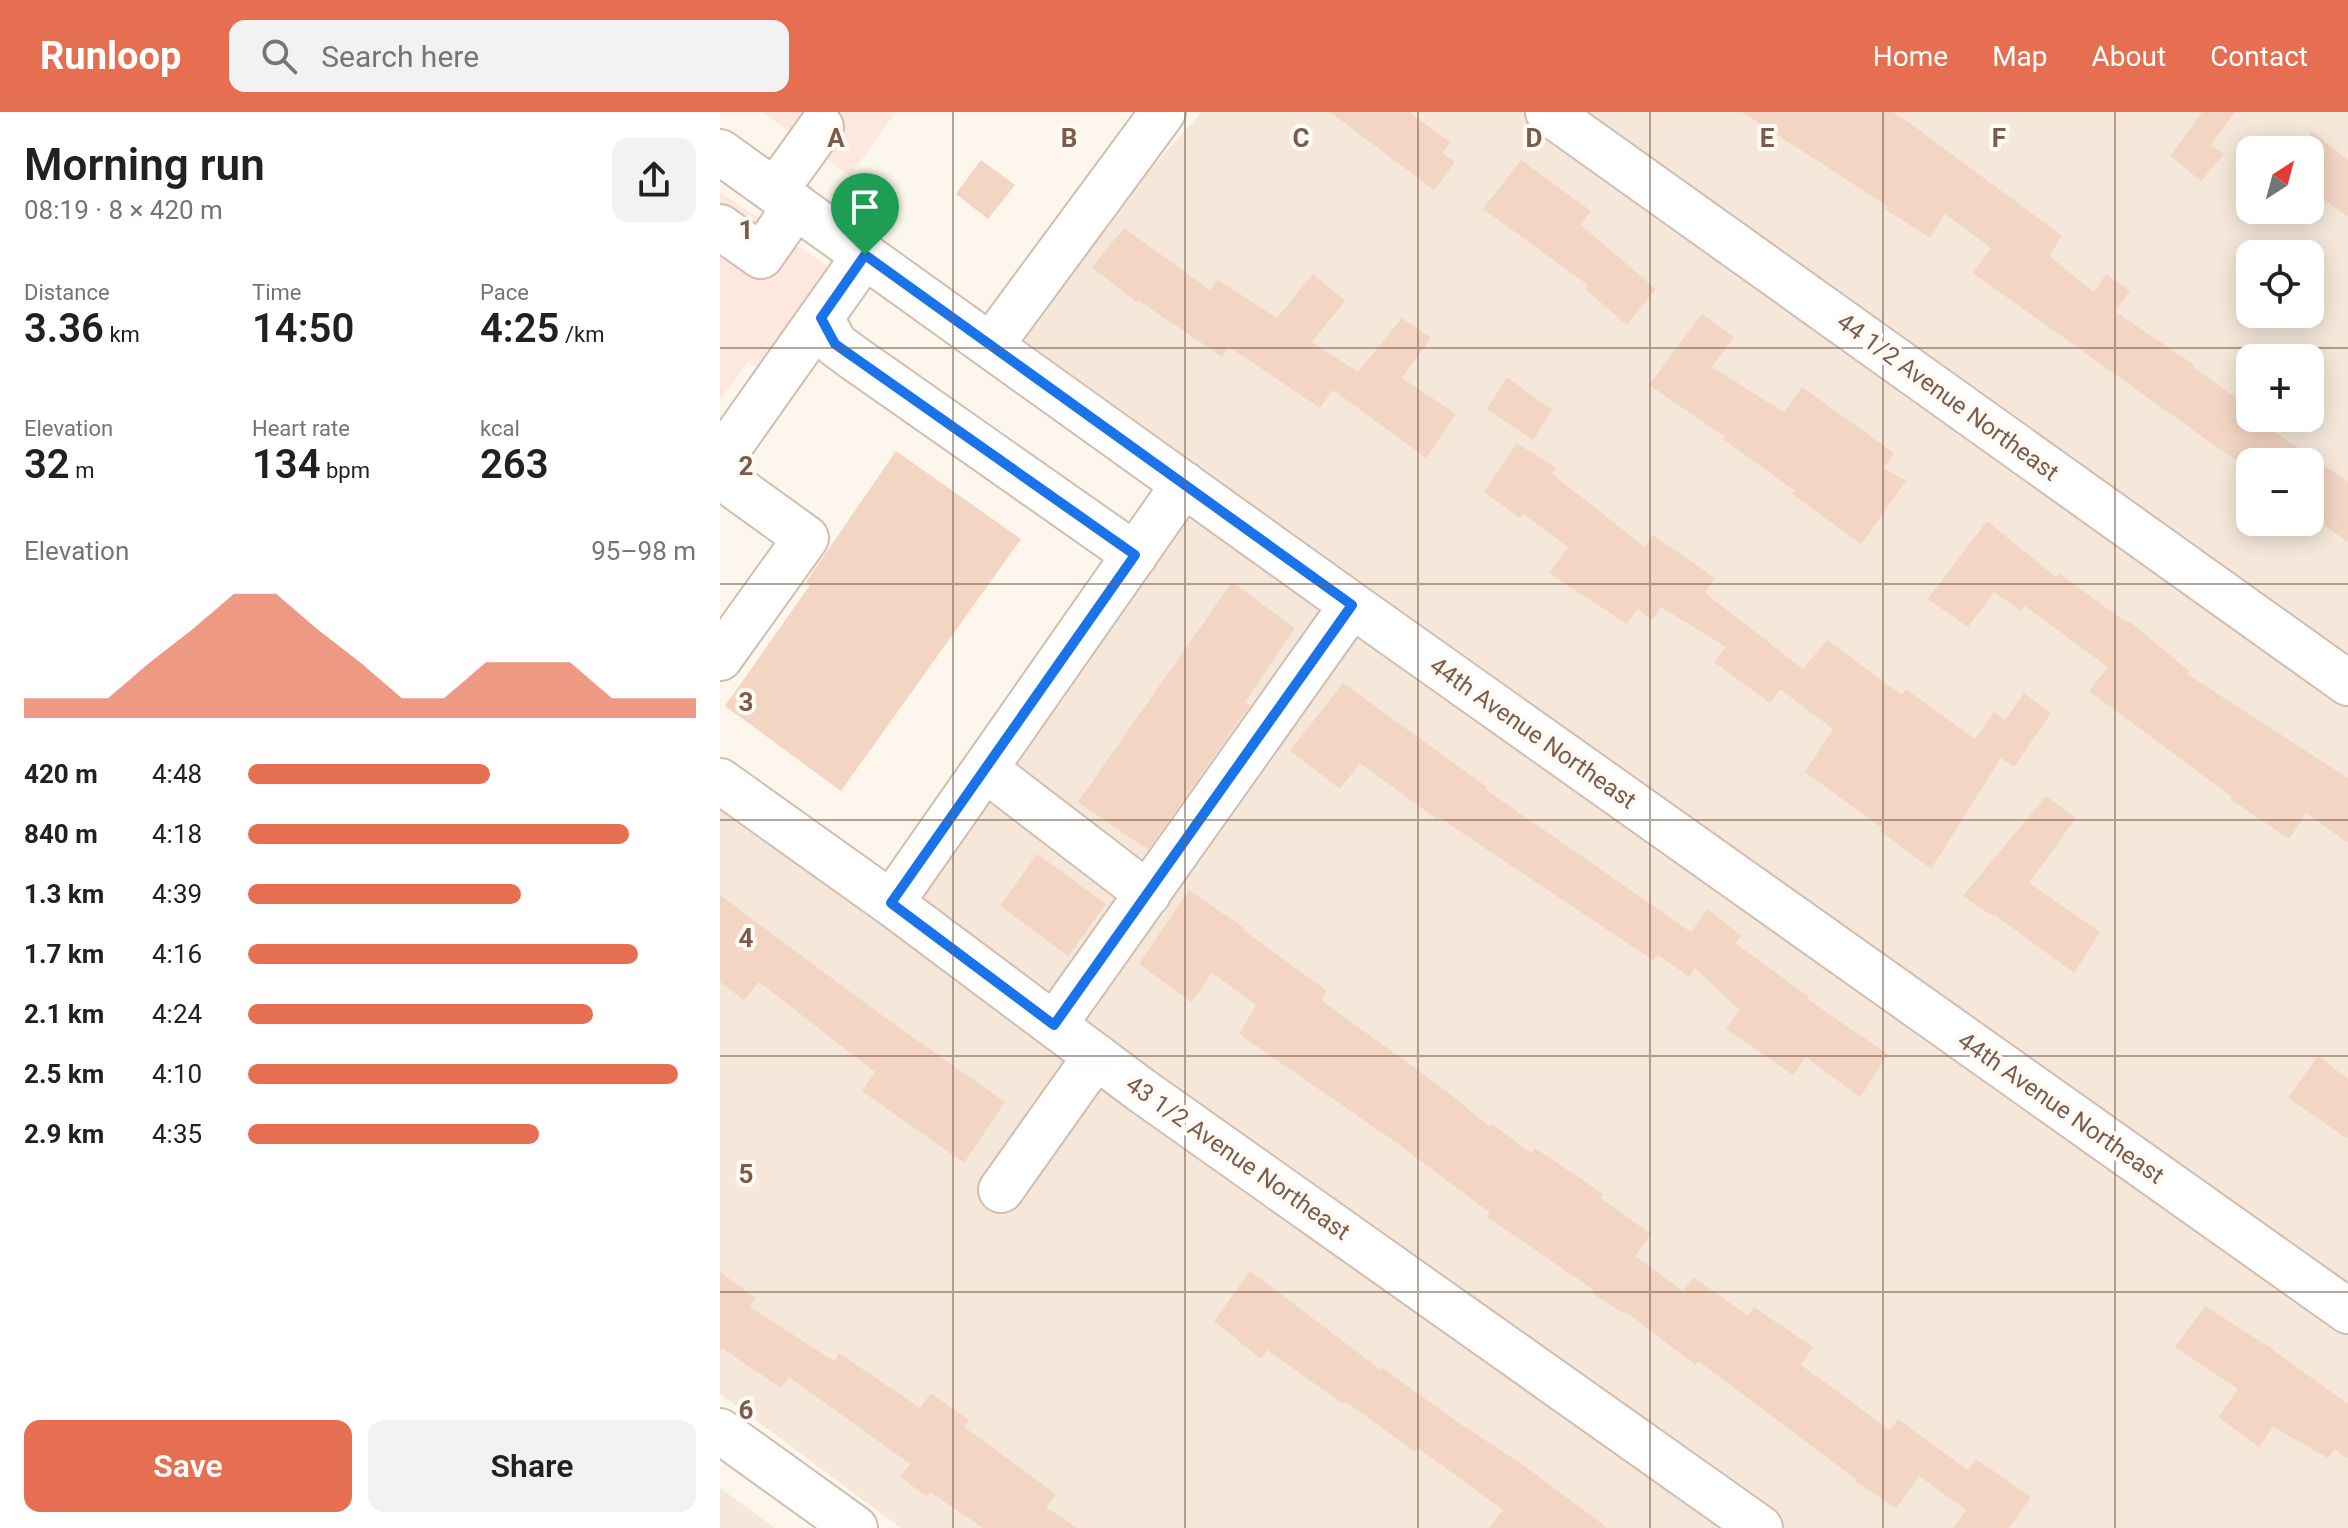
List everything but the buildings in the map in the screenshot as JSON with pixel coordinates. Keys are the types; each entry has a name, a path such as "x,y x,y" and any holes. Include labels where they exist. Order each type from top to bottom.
{"street":[{"path":"991,345 1163,112"},
{"name":"44 1/2 Avenue Northeast","path":"1548,112 2348,683"},
{"path":"720,227 761,256 818,117"},
{"name":"44th Avenue Northeast","path":"720,152 1352,605 2348,1311"},
{"path":"720,460 865,255"},
{"path":"821,318 835,344 1135,555"},
{"path":"720,476 806,538 720,658"},
{"path":"891,903 1184,484"},
{"path":"1054,1025 1352,605"},
{"path":"985,769 1148,894"},
{"name":"43 1/2 Avenue Northeast","path":"720,781 891,903 1096,1056 1760,1528"},
{"path":"1001,1190 1096,1056"},
{"path":"720,1431 855,1528"}],"shaded area":[{"path":"762,112 896,112 850,176"},
{"path":"1202,112 2348,112 2348,1528 1765,1528 891,903 1184,484 991,345"},
{"path":"720,192 836,272 765,372 748,362 720,399"},
{"path":"720,794 1758,1528 901,1528 720,1394"},
{"path":"720,1488 775,1528 720,1528"}],"route":[{"path":"865,255 1352,605 1054,1025 891,903 1135,555 835,344 821,318 865,255"}]}
